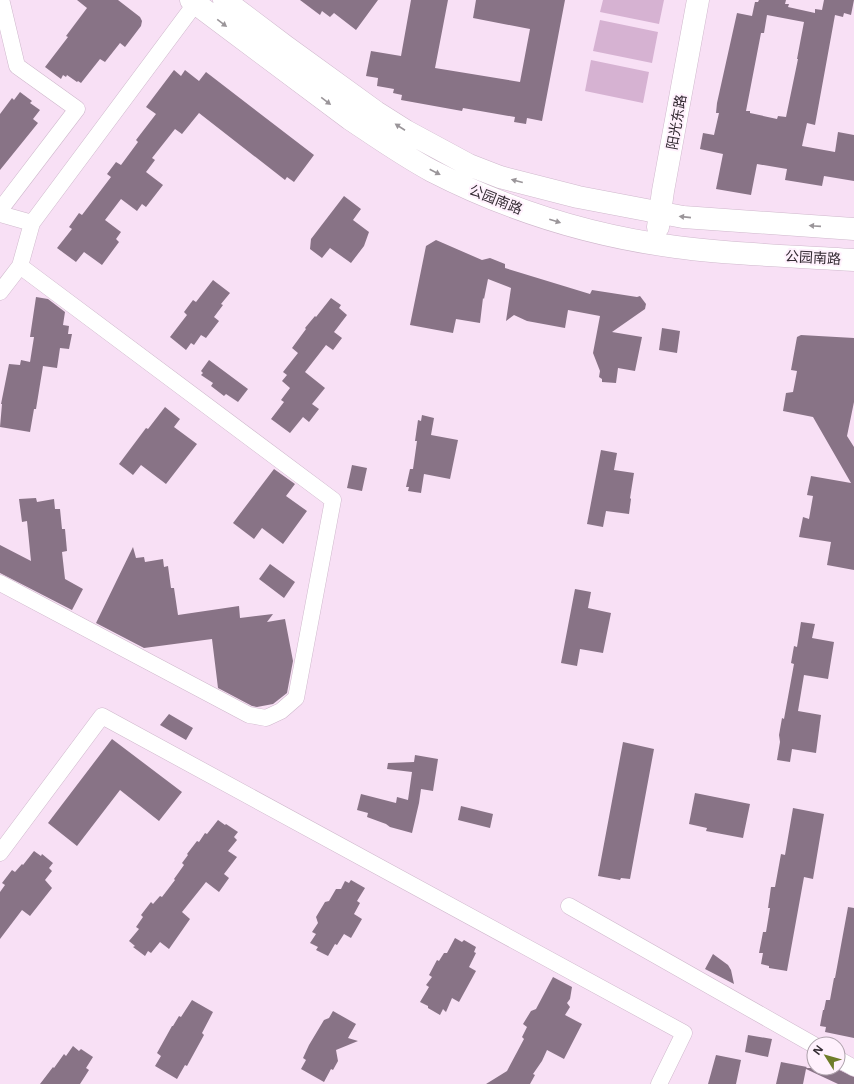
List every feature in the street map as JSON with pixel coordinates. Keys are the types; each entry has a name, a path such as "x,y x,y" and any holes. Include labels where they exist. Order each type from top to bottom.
{"main road":[{"name":"公园南路","path":"224,0 285,46 406,132 462,162 500,177 571,196 683,217 854,229"},
{"name":"阳光东路","path":"656,244 663,191 698,0"},
{"name":"公园南路","path":"195,1 350,119 409,158 432,171 487,197 566,224 656,244 706,251 854,260"}],"street":[{"path":"0,292 20,266 32,223 195,1"},
{"path":"0,2 2,3 17,66 77,109 0,210"},
{"path":"0,214 32,223"},
{"path":"0,583 249,715 266,718 281,711 296,698 333,500 20,266"},
{"path":"0,853 102,716 684,1033 659,1084"},
{"path":"569,906 806,1040"}],"shaded area":[{"path":"603,0 664,0 659,24 600,12"},
{"path":"600,20 658,32 652,63 593,51"},
{"path":"591,60 649,72 643,103 585,91"}],"building":[{"path":"77,0 118,0 140,17 142,21 141,26 125,47 120,43 105,62 100,59 81,83 67,75 66,77 63,75 61,79 45,67 68,37 66,36 87,8"},
{"path":"300,0 378,0 356,30 334,13 330,17 322,11 320,15"},
{"path":"411,0 448,0 435,68 520,82 530,29 473,18 476,0 565,0 542,121 527,118 526,124 514,122 515,117 463,108 462,111 401,100 402,95 393,93 394,89 377,86 378,78 366,76 371,51 401,56"},
{"path":"759,0 786,0 785,4 789,4 788,7 815,13 815,9 822,10 824,0 854,0 851,15 844,13 843,17 835,15 815,125 807,123 802,146 835,152 838,132 854,135 854,181 824,176 822,186 785,180 787,169 757,164 751,195 716,189 723,154 700,149 703,133 714,135 719,113 716,113 717,103 737,13 752,16 755,2 758,2","holes":["767,15 804,22 786,117 778,116 777,119 746,111 761,33 764,33"]},
{"path":"174,70 181,76 185,70 199,81 206,72 314,155 294,182 287,177 285,180 199,113 182,134 175,129 152,158 155,160 146,172 163,185 146,207 142,204 137,211 121,199 105,220 121,232 116,239 119,242 102,265 84,252 76,262 57,248 72,229 69,227 79,213 82,215 111,177 107,174 116,162 121,165 138,142 136,140 156,114 146,107"},
{"path":"20,92 32,101 30,103 40,110 33,119 38,123 0,170 0,114 12,98 14,100"},
{"path":"344,196 361,209 353,220 369,232 364,246 351,263 330,248 322,258 310,249 311,239"},
{"path":"436,240 482,260 490,258 505,264 505,268 590,294 592,290 637,297 640,296 646,304 645,309 612,332 642,337 635,371 618,368 616,383 602,382 602,379 599,377 600,371 593,353 600,316 568,310 565,328 527,321 514,315 506,321 511,288 488,279 484,299 483,298 480,323 456,319 453,333 410,325 426,246"},
{"path":"213,280 230,293 221,304 223,305 214,317 219,321 206,338 201,335 194,345 191,343 186,350 170,337 187,315 184,312 193,300 196,302"},
{"path":"36,297 48,299 65,312 63,325 69,326 68,334 72,334 69,349 60,348 57,368 43,366 36,409 34,409 30,432 0,427 1,404 9,364 20,365 21,360 30,362 34,337 30,337"},
{"path":"331,298 341,305 339,308 347,315 334,332 342,338 333,350 326,345 305,372 325,388 312,404 319,409 309,422 303,417 290,433 271,419 284,402 281,400 290,388 282,381 287,375 283,372 298,353 292,348 306,329 305,328"},
{"path":"662,328 680,331 677,353 659,350"},
{"path":"801,335 854,338 854,402 847,436 854,447 854,570 827,565 831,542 799,537 803,517 809,519 813,496 807,495 811,476 851,483 813,417 783,411 786,393 793,392 797,371 791,370 797,337"},
{"path":"209,360 248,389 238,402 226,394 224,396 211,386 213,383 201,375 203,373 201,371"},
{"path":"165,407 180,419 174,427 197,444 166,484 141,465 133,475 119,464 146,428 148,429"},
{"path":"422,415 434,418 431,435 458,440 450,479 424,474 421,493 408,491 409,487 406,487 410,469 413,469 418,420 421,421"},
{"path":"601,450 617,453 614,470 634,473 629,514 606,511 603,527 587,524"},
{"path":"352,465 367,468 362,491 347,488"},
{"path":"274,469 295,484 286,496 307,511 283,544 262,528 254,539 233,523"},
{"path":"36,498 37,502 54,499 55,509 60,509 62,529 65,529 67,551 62,552 65,579 83,589 72,610 0,573 0,545 31,561 27,521 22,522 19,499"},
{"path":"133,547 136,558 144,557 145,562 163,559 164,567 168,566 171,588 174,588 178,615 239,606 240,618 273,614 267,622 285,619 293,661 287,693 273,704 257,707 252,706 218,688 212,639 144,648 96,623"},
{"path":"270,564 295,582 284,598 259,579"},
{"path":"575,589 591,592 588,608 611,613 603,653 580,649 577,666 561,663"},
{"path":"801,622 815,624 812,638 834,642 828,679 804,675 798,711 821,715 816,753 792,749 790,762 777,760 782,718 784,719 794,664 791,663 794,646 797,647"},
{"path":"169,714 193,728 186,740 160,725"},
{"path":"112,739 182,792 159,821 120,790 77,846 48,823"},
{"path":"623,742 654,749 630,879 621,878 620,880 598,876"},
{"path":"415,755 438,759 433,791 421,789 412,833 390,827 367,817 368,813 357,810 361,794 396,803 397,797 408,800 412,772 387,769 388,763 414,762"},
{"path":"695,793 750,804 743,838 706,831 707,828 689,824"},
{"path":"461,806 493,814 490,828 458,820"},
{"path":"793,808 824,814 813,879 804,877 787,971 769,968 769,966 761,964 763,953 759,953 763,932 766,932 770,908 768,908 771,887 775,887 781,854 785,855"},
{"path":"218,820 238,832 234,837 237,840 228,851 237,857 224,874 229,878 219,892 206,882 182,912 190,919 169,949 160,942 151,953 148,951 145,956 133,947 135,946 129,941 139,929 136,927 143,917 141,915 151,902 153,904 160,896 162,897 184,865 182,863 188,855 187,854 197,841 199,842 205,833 207,834"},
{"path":"34,851 41,856 42,854 53,863 49,868 52,871 45,880 52,888 30,916 22,910 0,939 0,892 5,885 2,883 12,870 15,872 22,864 23,865"},
{"path":"351,880 365,888 357,901 360,903 354,914 362,919 351,938 344,934 337,945 335,944 328,956 316,950 318,947 310,943 316,934 312,932 318,923 316,917 325,902 329,901 336,889 341,889 345,881 349,883"},
{"path":"848,907 854,908 854,1038 825,1032 826,1027 820,1026 826,1000 830,1000"},
{"path":"455,938 462,942 464,940 476,947 474,952 476,953 469,967 476,971 459,1002 452,998 446,1012 443,1009 440,1015 420,1002 429,987 426,985 432,977 429,975 437,960 439,961 444,953 447,953"},
{"path":"713,954 728,965 731,970 734,984 705,969"},
{"path":"553,977 572,987 570,999 567,1003 570,1007 565,1015 582,1024 564,1059 547,1050 542,1061 533,1074 535,1075 530,1084 486,1084 507,1071 524,1039 522,1037 527,1027 523,1024 531,1011 536,1009"},
{"path":"192,1000 213,1012 202,1033 204,1035 187,1066 185,1065 177,1079 155,1066 161,1056 157,1053 172,1026 179,1016 181,1017"},
{"path":"333,1011 356,1024 348,1038 358,1041 336,1050 338,1061 333,1070 331,1069 324,1082 301,1069 306,1060 303,1058 309,1045 324,1020 329,1018"},
{"path":"748,1035 772,1039 768,1057 745,1052"},
{"path":"73,1046 79,1051 81,1049 93,1057 86,1068 89,1070 80,1084 40,1084 64,1054 66,1056"},
{"path":"716,1055 741,1060 736,1084 708,1084"},
{"path":"781,1062 806,1067 803,1084 776,1084"},
{"path":"846,1073 854,1077 854,1084 838,1084 821,1076 846,1076"}]}
